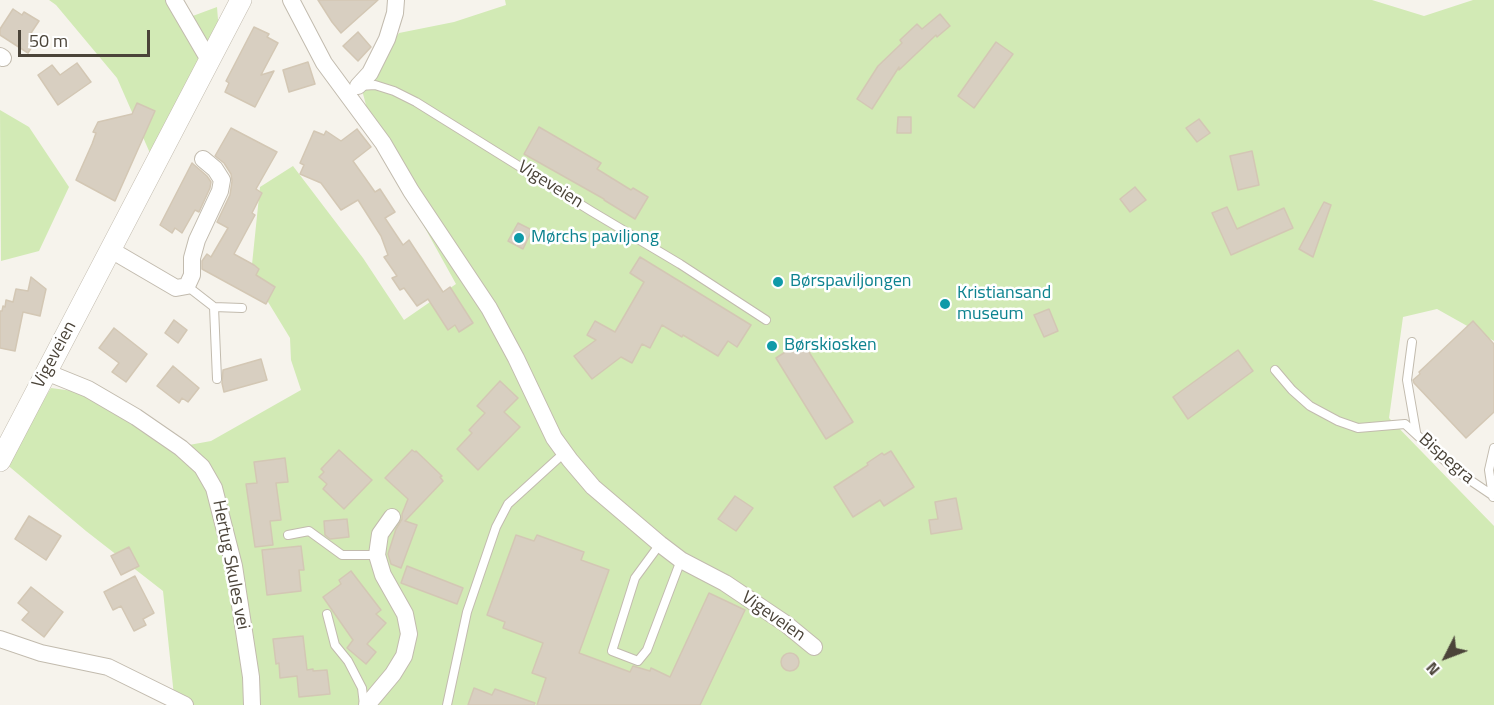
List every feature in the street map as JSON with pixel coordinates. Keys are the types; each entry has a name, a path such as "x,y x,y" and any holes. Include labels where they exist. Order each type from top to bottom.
{"street":[{"path":"174,0 209,60"},
{"name":"Vigeveien","path":"0,460 241,0"},
{"name":"Vigeveien","path":"291,0 311,41 340,87 383,143 411,191 489,308 564,453 593,487 660,544 681,560 724,583 786,624 814,647"},
{"path":"358,86 370,73 387,39 395,13 396,0"},
{"path":"111,250 176,288 187,286 192,275 192,258 197,240 220,191 222,180 215,169 203,159"},
{"name":"Hertug Skules vei","path":"46,372 88,389 136,417 181,448 202,466 214,488 234,566 251,677 252,705"},
{"path":"365,705 393,674 404,656 409,634 405,614 383,575 377,555 380,534 392,517"},
{"path":"0,639 41,653 108,667 185,705"}],"lane":[{"name":"Vigeveien","path":"340,87 375,85 416,102 591,212 696,273 766,320"},
{"path":"187,286 214,307 242,308"},
{"path":"214,307 217,379"},
{"path":"1412,342 1407,380 1416,433"},
{"name":"Bispegra","path":"1275,370 1310,406 1338,421 1358,428 1405,424 1455,470 1493,497"},
{"name":"Bispegra","path":"1493,497 1489,470 1494,448"},
{"path":"447,705 467,612 496,526 508,504 564,453"},
{"path":"288,535 309,531 342,555 377,555"},
{"path":"660,544 635,578 612,651 638,661 647,650 681,560"},
{"path":"327,614 335,645 348,661 362,688 365,705"}],"green space":[{"path":"49,0 177,0 190,17 217,7 221,58 153,160 117,78 56,5"},
{"path":"505,0 1372,0 1424,16 1473,0 1494,0 1494,341 1437,309 1403,317 1389,418 1494,526 1494,705 190,705 174,696 163,591 86,531 5,463 51,388 88,393 178,447 211,441 301,390 291,360 290,338 251,274 260,187 293,166 363,258 404,320 456,284 374,136 361,86 399,33 454,22 506,5"},
{"path":"0,110 29,127 69,187 39,251 1,261"}],"building":[{"path":"318,0 378,0 341,33"},
{"path":"13,9 22,15 24,12 39,21 31,33 38,37 28,53 0,35 0,29"},
{"path":"940,14 950,26 937,37 936,35 899,70 899,67 872,109 857,99 878,66 902,43 900,40 917,24 922,29"},
{"path":"254,27 269,34 267,37 278,43 261,75 274,71 255,107 225,92 229,83 226,81"},
{"path":"358,32 371,47 358,61 343,46"},
{"path":"996,42 1013,54 974,108 958,96"},
{"path":"308,62 315,84 289,92 283,70"},
{"path":"77,63 91,82 58,105 38,75 52,65 60,75"},
{"path":"137,103 155,111 115,201 76,180 92,144 96,133 93,132 98,122 132,114"},
{"path":"898,117 911,117 911,133 897,133"},
{"path":"1199,119 1210,133 1197,142 1186,128"},
{"path":"539,127 601,163 597,169 631,190 633,188 648,197 635,219 524,154"},
{"path":"231,128 277,152 256,189 262,193 252,213 255,215 234,254 259,269 256,275 275,287 266,304 202,269 202,261 207,254 211,257 228,228 217,222 230,195 231,174 224,163 215,156"},
{"path":"357,129 371,147 353,161 375,192 380,189 395,212 385,218 403,245 409,240 443,292 450,287 473,323 459,332 455,325 448,330 428,299 417,306 404,288 400,290 392,278 397,276 384,257 388,255 381,236 358,200 341,210 321,183 300,174 304,165 300,163 314,131 324,135 326,131 341,141"},
{"path":"1252,151 1259,185 1238,190 1230,156"},
{"path":"192,163 207,176 211,182 210,188 199,212 195,210 182,233 175,228 172,233 160,225"},
{"path":"1135,187 1146,200 1130,212 1120,199"},
{"path":"1324,202 1331,205 1313,257 1299,249"},
{"path":"1227,207 1237,229 1284,208 1293,228 1231,255 1212,213"},
{"name":"Mørchs paviljong","path":"518,223 532,230 523,249 508,241"},
{"path":"640,257 751,325 737,347 728,341 718,356 662,325 650,348 642,344 632,363 621,357 592,379 574,356 596,340 587,335 595,321 615,332 644,282 630,273"},
{"path":"31,277 46,289 40,316 23,312 15,351 0,348 0,311 3,306 5,307 6,300 13,302 16,289 28,291"},
{"path":"1049,309 1058,331 1044,337 1034,315"},
{"path":"174,320 187,330 178,343 165,333"},
{"path":"1473,321 1494,344 1494,412 1466,438 1413,380"},
{"path":"114,328 147,354 126,382 112,372 119,363 99,348"},
{"path":"802,341 853,422 826,439 776,358"},
{"path":"1238,350 1253,371 1188,419 1173,397"},
{"path":"261,359 267,380 224,392 223,370"},
{"path":"173,366 199,388 188,402 182,398 179,403 157,386"},
{"path":"500,381 518,398 504,412 520,427 478,470 457,449 472,433 469,430 485,413 477,406"},
{"path":"339,450 372,480 344,509 323,489 327,484 319,477 324,472 321,469"},
{"path":"412,450 416,451 442,476 440,477 443,481 405,521 417,525 401,568 391,564 388,554 408,499 385,478"},
{"path":"891,451 914,487 884,506 880,500 853,517 834,487 882,453 884,455"},
{"path":"285,458 288,482 276,483 281,520 270,521 273,545 255,547 246,484 257,483 254,462"},
{"path":"735,496 753,508 736,531 718,519"},
{"path":"956,498 962,529 931,534 929,520 938,519 935,502"},
{"path":"29,516 61,536 46,560 15,539"},
{"path":"347,519 349,537 330,539 325,535 324,521"},
{"path":"516,535 534,541 537,535 584,552 581,560 609,570 579,653 630,672 633,666 650,671 651,668 670,677 709,593 745,610 700,705 537,705 546,678 532,673 543,643 503,628 505,622 487,615"},
{"path":"301,546 304,570 299,570 301,591 267,595 262,550"},
{"path":"129,547 139,566 121,575 111,556"},
{"path":"407,566 463,588 457,604 401,583"},
{"path":"351,571 381,610 376,614 386,623 367,644 376,652 366,664 347,648 353,640 323,597 341,584 339,580"},
{"path":"135,576 154,613 143,619 146,625 134,631 121,606 113,610 104,592"},
{"path":"31,587 63,612 44,637 22,620 29,612 18,603"},
{"path":"303,636 307,670 327,670 330,694 299,697 297,676 280,678 273,639"},
{"path":"790,653 796,656 799,662 796,668 790,671 784,668 781,662 784,656"},
{"path":"474,688 492,695 495,689 535,703 534,705 468,705"}],"place":[{"name":"Mørchs paviljong","path":"519,238"},
{"name":"Børspaviljongen","path":"778,282"},
{"name":"Kristiansand museum","path":"945,304"},
{"name":"Børskiosken","path":"772,346"}]}
